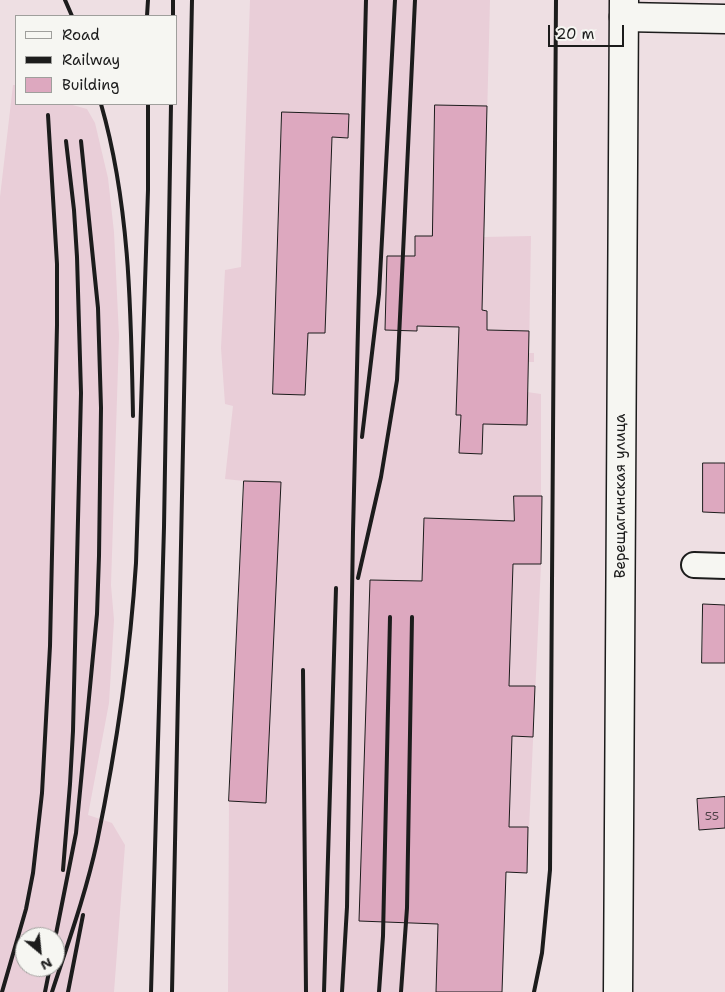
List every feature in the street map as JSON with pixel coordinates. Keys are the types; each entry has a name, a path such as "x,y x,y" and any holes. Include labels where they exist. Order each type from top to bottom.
{"main road":[{"path":"624,8 725,19"},
{"name":"Верещагинская улица","path":"618,992 624,8"}],"street":[{"path":"694,565 725,566"}],"shaded area":[{"path":"250,0 490,0 484,237 531,236 529,353 534,353 534,362 528,362 527,392 541,394 541,564 527,873 506,872 502,992 228,992 229,801 244,481 225,479 233,406 225,404 221,348 225,270 241,267"},
{"path":"13,85 15,85 15,105 73,105 87,109 95,123 108,178 114,232 119,336 111,585 114,620 109,703 88,815 112,823 125,845 114,992 0,992 0,197"}],"building":[{"path":"435,105 487,106 482,310 487,311 487,330 529,331 527,425 483,424 482,454 459,453 461,415 456,415 459,327 417,326 417,331 385,330 387,256 415,256 415,236 432,236"},
{"path":"282,112 349,114 348,138 332,137 325,333 308,333 305,395 273,394"},
{"path":"703,463 725,463 725,513 703,512"},
{"path":"244,481 281,482 266,803 229,801"},
{"path":"514,496 542,496 541,564 513,564 509,686 535,686 533,737 512,736 509,827 528,827 527,873 506,872 502,992 436,992 438,924 359,921 370,580 422,581 424,518 514,521"},
{"path":"703,604 725,605 725,663 702,663"},
{"path":"725,797 725,828 699,830 697,799"}],"railway":[{"path":"65,0 72,15"},
{"path":"147,15 148,0"},
{"path":"173,0 173,15"},
{"path":"172,992 192,0"},
{"path":"342,992 347,907 353,532 366,0"},
{"path":"362,437 379,294 395,0"},
{"path":"358,578 381,477 397,380 415,0"},
{"path":"534,992 542,953 550,870 556,0"},
{"path":"101,105 111,142 118,181 127,259 130,298 133,416"},
{"path":"52,992 93,861 116,738 130,633 136,563 148,190 148,105"},
{"path":"151,992 164,527 171,105"},
{"path":"2,992 26,909 33,873 42,793 50,646 57,264 48,115"},
{"path":"63,870 73,731 81,393 77,257 66,141"},
{"path":"57,927 76,833 97,614 99,556 101,408 98,308 81,141"},
{"path":"324,992 336,588"},
{"path":"379,992 383,936 390,617"},
{"path":"401,992 407,908 412,617"},
{"path":"303,670 306,992"},
{"path":"68,992 83,915"},
{"path":"45,992 48,977"}]}
